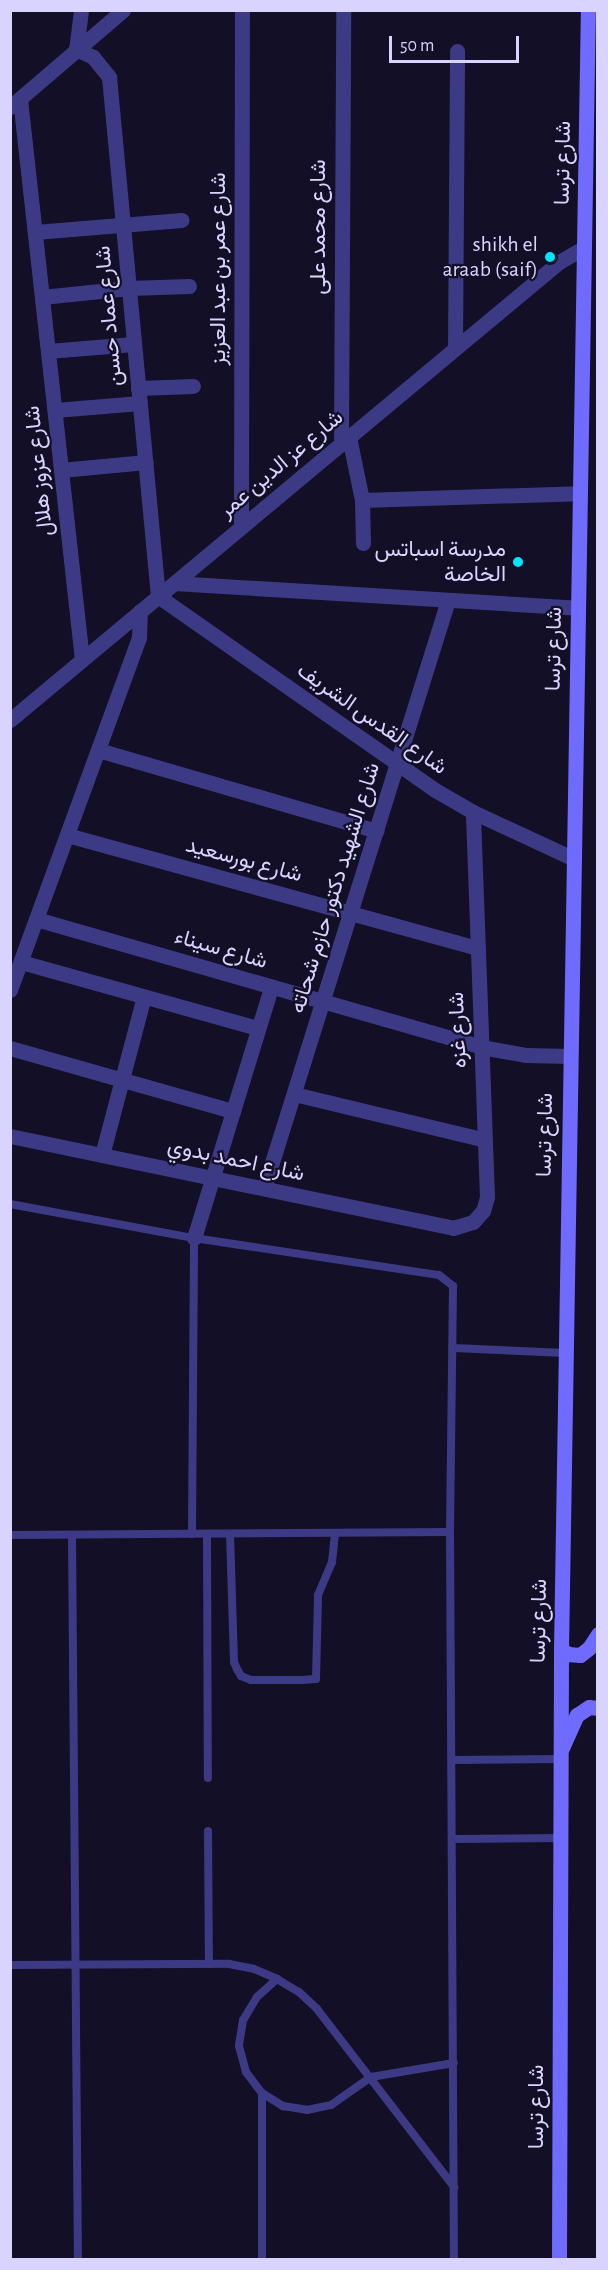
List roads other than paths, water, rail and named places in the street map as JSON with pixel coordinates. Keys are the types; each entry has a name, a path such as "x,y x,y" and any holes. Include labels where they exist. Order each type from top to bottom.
{"main road":[{"name":"شارع ترسا","path":"559,2259 561,1649 572,858 588,10"},
{"path":"561,1649 568,1654 580,1655 589,1648 597,1634"},
{"path":"560,1757 577,1715 589,1707 597,1708"}],"street":[{"path":"76,49 81,10"},
{"path":"15,103 123,10"},
{"name":"شارع عمر بن عبد العزيز","path":"241,527 242,10"},
{"name":"شارع محمد على","path":"343,10 345,440 362,500 363,543"},
{"name":"شارع عماد حسن","path":"76,49 93,57 109,77 158,596"},
{"path":"455,348 457,51"},
{"name":"شارع عزوز هلال","path":"15,103 35,232 82,660"},
{"path":"35,232 182,220"},
{"name":"شارع عز الدين عمر","path":"11,719 559,262 583,248"},
{"path":"42,297 129,288 189,286"},
{"path":"48,351 134,344"},
{"path":"54,410 193,386"},
{"path":"61,470 146,462"},
{"path":"362,500 579,493"},
{"path":"174,583 577,608"},
{"name":"شارع القدس الشريف","path":"158,596 397,765 473,812 572,858"},
{"name":"شارع الشهيد دكتور حازم شحاته","path":"264,1188 448,600"},
{"path":"10,990 139,638 140,611"},
{"path":"98,750 376,831"},
{"name":"شارع غزه","path":"453,1228 473,1222 485,1204 485,1140 473,812"},
{"name":"شارع بورسعيد","path":"67,835 478,948"},
{"name":"شارع سيناء","path":"36,920 481,1047 526,1055 569,1056"},
{"path":"21,962 258,1028"},
{"path":"194,1238 271,987"},
{"path":"102,1155 144,996"},
{"path":"10,1048 233,1112"},
{"path":"294,1094 485,1140"},
{"name":"شارع احمد بدوي","path":"10,1136 453,1228"}],"lane":[{"path":"10,1204 194,1238 445,1277 455,1293 450,1532 454,2259"},
{"path":"192,1534 194,1238"},
{"path":"454,1348 565,1353"},
{"path":"10,1535 450,1532"},
{"path":"230,1534 234,1662 237,1669 241,1676 251,1680 302,1680 316,1679 318,1594 332,1562 335,1533"},
{"path":"207,1534 208,1778"},
{"path":"72,1535 78,2259"},
{"path":"452,1760 560,1757"},
{"path":"208,1831 209,1964"},
{"path":"453,1839 560,1838"},
{"path":"10,1965 209,1964 254,1969 278,1979 298,1992 317,2009 454,2187"},
{"path":"278,1979 257,1997 243,2020 239,2046 246,2072 262,2093 283,2106 307,2110 331,2105 371,2077 454,2063"},
{"path":"261,2259 262,2093"}],"place":[{"name":"shikh el araab (saif)","path":"550,257"},
{"name":"مدرسة اسباتس الخاصة","path":"518,562"}]}
